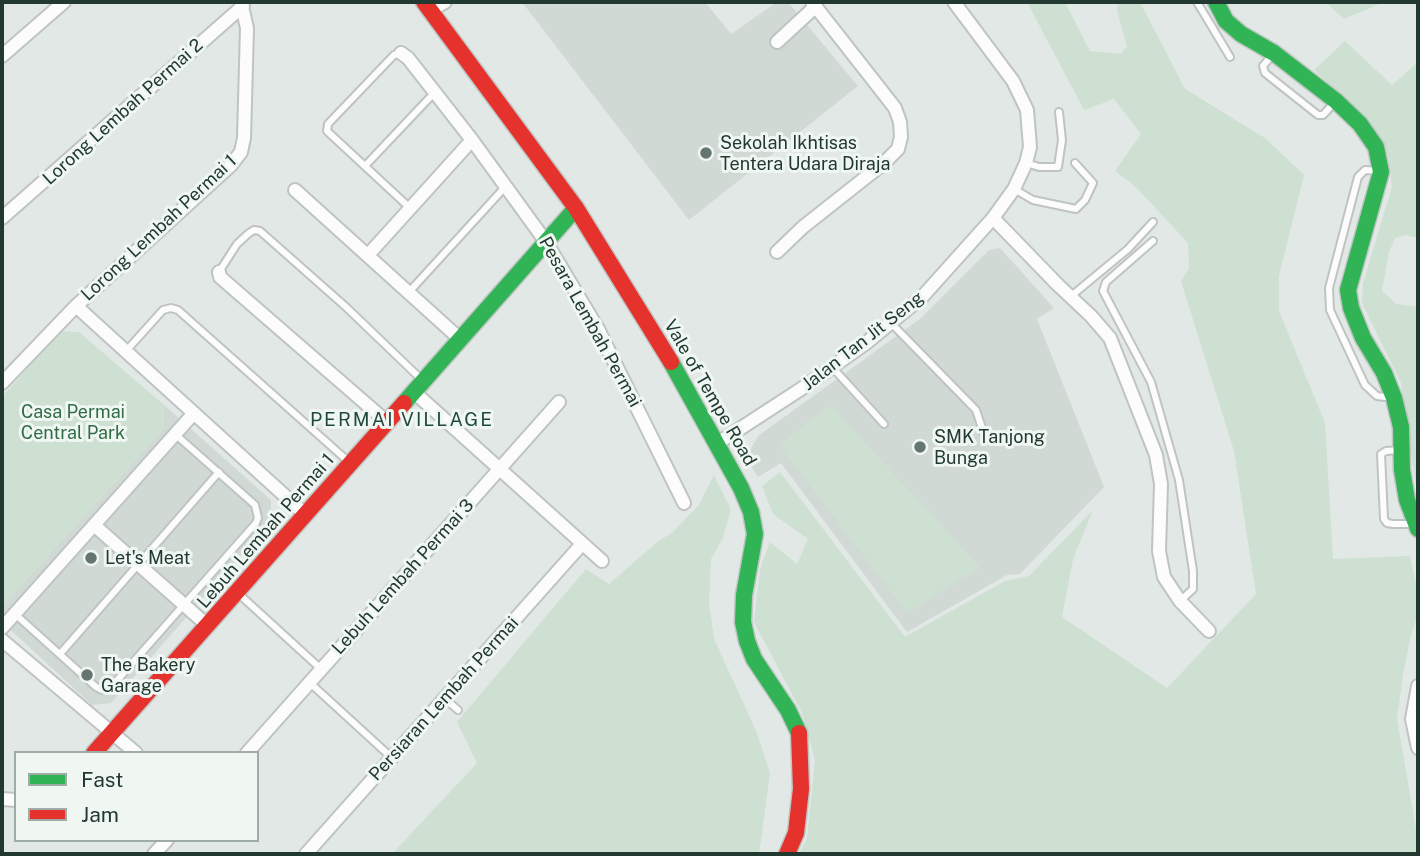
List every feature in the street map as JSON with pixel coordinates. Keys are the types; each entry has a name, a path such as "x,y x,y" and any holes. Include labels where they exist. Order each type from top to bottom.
{"street":[{"path":"2,57 64,2"},
{"name":"Jalan Tan Jit Seng","path":"718,443 832,368 891,323 935,285 993,218 1014,189 1030,147 1030,126 1021,94 954,2"},
{"path":"1216,2 1226,21 1241,34 1273,53 1336,101 1369,135 1380,159 1381,172 1348,290 1355,318 1394,398 1401,427 1407,500 1417,526"},
{"name":"Lorong Lembah Permai 2","path":"2,218 242,4"},
{"name":"Lorong Lembah Permai 1","path":"2,383 76,306 241,152 244,138 247,28 242,4"},
{"path":"777,43 814,4 895,108 901,137 898,149 884,163 777,251"},
{"name":"Vale of Tempe Road","path":"434,5 576,208 625,286 718,443 751,512 755,534 744,595 743,622 747,641 754,659 788,710 799,733 801,789 796,833 787,854"},
{"name":"Pesara Lembah Permai","path":"401,53 408,58 472,140 546,242 598,329 684,503"},
{"path":"368,256 472,140"},
{"path":"295,190 460,339"},
{"name":"Lebuh Lembah Permai 1","path":"96,751 576,208"},
{"path":"993,218 1110,338 1156,455 1161,484 1159,551 1164,577 1180,601 1209,631"},
{"path":"219,272 220,277 387,422"},
{"path":"76,306 306,515"},
{"path":"419,386 499,469 602,561"},
{"name":"Lebuh Lembah Permai 3","path":"249,751 559,402"},
{"path":"2,628 194,413"},
{"path":"94,525 208,625"},
{"name":"Persiaran Lembah Permai","path":"306,854 582,544"},
{"path":"2,640 133,751"},
{"path":"1418,685 1412,719 1418,748"}],"lane":[{"path":"1197,2 1230,57"},
{"path":"401,53 394,55 328,124 327,131 410,208"},
{"path":"365,166 435,92"},
{"path":"1026,163 1039,167 1058,167 1062,140 1059,112"},
{"path":"1014,189 1033,200 1076,209 1085,200 1093,183 1075,163"},
{"path":"1381,172 1365,170 1358,177 1329,288 1330,310 1365,385 1377,396 1394,398"},
{"path":"409,292 506,186"},
{"path":"1070,297 1128,249 1153,222"},
{"path":"219,272 237,244 254,230 260,232 346,307 419,386"},
{"path":"1153,241 1106,282 1103,291 1151,382 1179,480 1193,571 1193,589 1180,601"},
{"path":"1329,288 1348,290"},
{"path":"126,351 163,310 171,307 178,310 351,464"},
{"path":"891,323 976,410 985,437"},
{"path":"832,368 884,424"},
{"path":"15,614 96,687 108,689 256,523 258,517 255,505 175,434"},
{"path":"1402,449 1381,454 1384,519 1387,523 1417,526"},
{"path":"60,653 219,472"},
{"path":"237,593 321,669"},
{"path":"309,682 391,757"},
{"path":"444,698 458,709"}],"shaded area":[{"name":"Sekolah Ikhtisas Tentera Udara Diraja","path":"522,2 705,2 731,34 777,2 788,2 858,86 689,220"},
{"name":"SMK Tanjong Bunga","path":"1000,248 1054,308 1037,319 1104,487 1020,574 1007,575 907,632 781,463 758,477 746,458 758,436 920,319 989,250"},
{"path":"163,404 271,500 271,521 111,703 92,705 2,622 2,606 164,428"}],"green space":[{"path":"1027,2 1065,2 1090,51 1121,54 1127,46 1117,11 1118,2 1140,2 1185,89 1265,138 1304,175 1279,276 1279,311 1325,423 1333,559 1410,556 1418,594 1418,614 1403,674 1397,719 1418,854 799,854 807,838 815,760 802,713 754,622 760,569 770,542 797,564 808,539 773,514 762,486 780,472 905,637 1005,581 1029,576 1093,510 1073,559 1062,617 1167,688 1256,594 1234,451 1181,281 1189,268 1188,243 1136,187 1115,171 1141,134 1114,99 1084,110"},
{"path":"1326,2 1384,2 1344,19"},
{"path":"1345,41 1392,85 1418,62 1418,238 1405,235 1395,238 1389,252 1382,291 1396,304 1418,307 1418,499 1401,383 1362,303 1363,283 1392,187 1389,159 1381,140 1355,107 1314,70"},
{"name":"Casa Permai Central Park","path":"60,331 79,332 163,404 164,428 2,606 2,397"},
{"path":"830,405 980,567 907,613 779,445"},
{"path":"714,475 731,510 722,540 711,559 709,602 714,639 757,733 770,773 759,854 392,854 477,763 457,722 586,569 609,584 656,543 673,532 699,505"}],"traffic: fast":[{"path":"1216,2 1226,21 1241,34 1274,53 1336,101 1360,124 1376,147 1381,172 1348,290 1351,308 1363,338 1384,373 1394,398 1401,427 1402,470 1407,500 1418,529"},
{"path":"404,403 576,208"},
{"path":"671,362 741,488 751,512 755,534 744,595 743,622 747,641 754,659 788,710 799,733"}],"traffic: jam":[{"path":"424,2 576,208 671,362"},
{"path":"96,751 404,403"},
{"path":"787,854 796,833 801,789 799,733"}],"place":[{"name":"Sekolah Ikhtisas Tentera Udara Diraja","path":"706,153"},
{"name":"SMK Tanjong Bunga","path":"920,447"},
{"name":"Let's Meat","path":"91,558"},
{"name":"The Bakery Garage","path":"87,675"}],"district":[{"name":"PERMAI VILLAGE","path":"402,420"}]}
